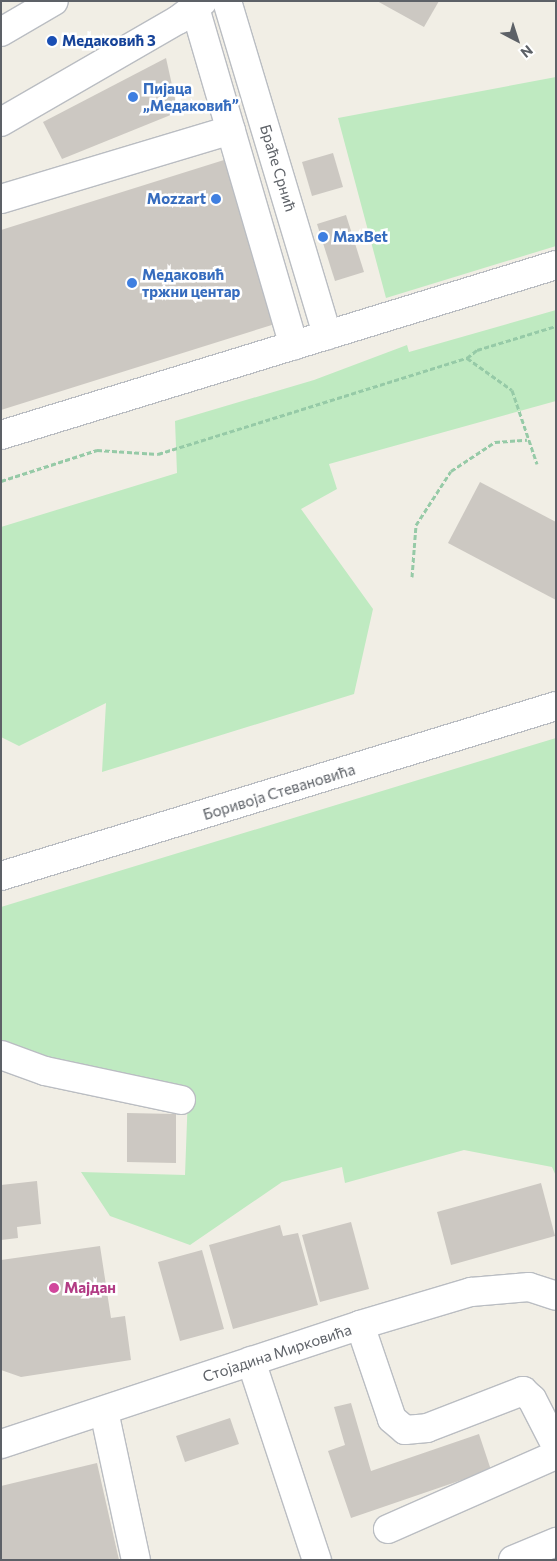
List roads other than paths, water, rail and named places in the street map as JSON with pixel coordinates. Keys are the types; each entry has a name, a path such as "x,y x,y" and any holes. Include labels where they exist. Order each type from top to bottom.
{"street":[{"path":"1,32 54,1"},
{"name":"Браће Срнић","path":"227,1 327,335"},
{"path":"1,122 197,3 231,130 294,346"},
{"path":"1,199 231,130"},
{"path":"1,436 556,265"},
{"name":"Боривоја Стевановића","path":"1,876 556,706"},
{"path":"1,1055 45,1071 181,1100"},
{"name":"Стојадина Мирковића","path":"1,1444 360,1325 462,1295 496,1289 529,1287 556,1296"},
{"path":"360,1325 392,1419 404,1430 427,1428 523,1391 532,1399 556,1446"},
{"path":"251,1361 317,1560"},
{"path":"104,1411 136,1560"},
{"path":"388,1528 556,1455"},
{"path":"514,1560 556,1542"}],"place":[{"name":"Медаковић 3","path":"52,41"},
{"name":"Пијаца „Медаковић”","path":"133,97"},
{"name":"Mozzart","path":"216,199"},
{"name":"MaxBet","path":"323,237"},
{"name":"Медаковић тржни центар","path":"132,283"},
{"name":"Мајдан","path":"54,1288"}]}
